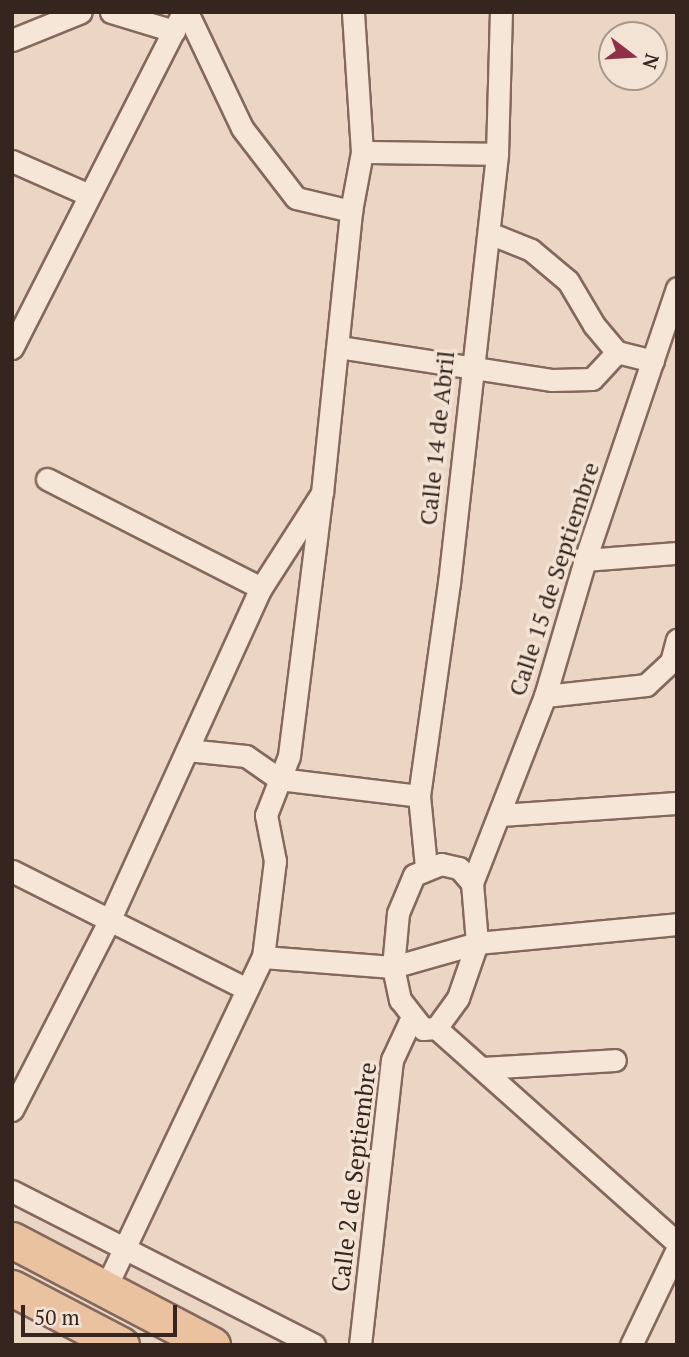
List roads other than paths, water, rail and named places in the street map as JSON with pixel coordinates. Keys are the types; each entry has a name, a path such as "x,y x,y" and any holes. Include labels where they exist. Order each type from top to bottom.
{"main road":[{"path":"14,1248 105,1289 212,1345"},
{"path":"12,1288 121,1345"}],"street":[{"path":"12,40 81,12"},
{"path":"111,12 181,18"},
{"path":"105,1289 263,957 275,861 266,815 289,756 322,493 351,211 362,152 353,12"},
{"name":"Calle 14 de Abril","path":"426,867 419,796 449,583 471,365 489,233 497,154 501,12"},
{"path":"12,348 181,18"},
{"path":"181,18 242,128 296,198 351,211"},
{"path":"362,152 497,154"},
{"path":"12,162 89,195"},
{"path":"489,233 531,250 568,281 594,325 617,352 653,361"},
{"name":"Calle 15 de Septiembre","path":"471,883 545,696 585,560 677,288"},
{"path":"338,348 471,365 552,380 592,379 617,352"},
{"path":"47,478 261,588"},
{"path":"12,1110 109,921 261,588 322,493"},
{"path":"585,560 677,553"},
{"path":"545,696 646,685 662,676 677,640"},
{"path":"187,750 246,756 279,779 419,796"},
{"path":"500,815 677,803"},
{"path":"436,1028 458,998 477,943 471,883 459,868 426,867 414,875 398,913 393,967 411,1019 423,1029 436,1028 677,1243"},
{"path":"12,871 247,989"},
{"path":"263,957 393,967 477,943 677,924"},
{"name":"Calle 2 de Septiembre","path":"360,1345 392,1060 411,1019"},
{"path":"482,1068 615,1060"},
{"path":"12,1191 314,1345"},
{"path":"631,1345 677,1249"}]}
